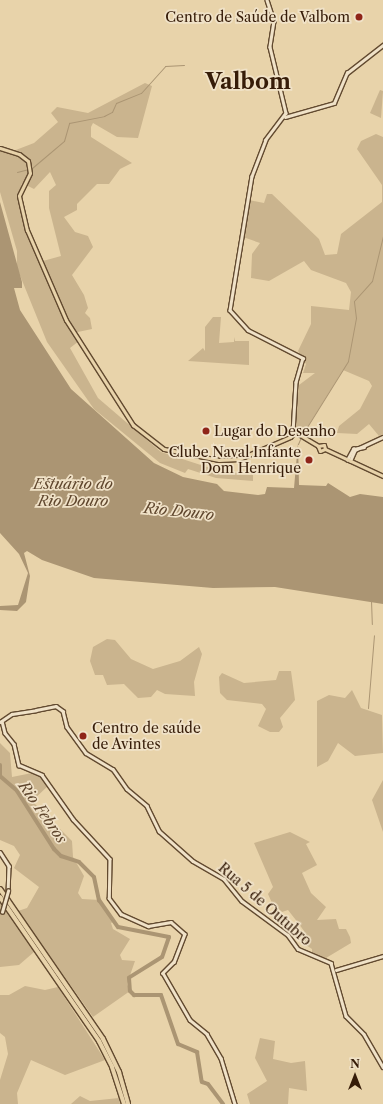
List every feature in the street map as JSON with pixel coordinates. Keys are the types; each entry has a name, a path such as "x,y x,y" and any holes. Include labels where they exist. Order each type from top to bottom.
{"highway":[{"path":"0,889 103,1039 125,1098 124,1104"},
{"path":"0,897 99,1041 125,1098"}],"main road":[{"path":"0,148 19,154 28,161 30,173 19,196 25,226 66,320 133,425 164,449 220,460 238,459 290,437 293,432 299,438 318,446 320,451 325,449 383,476"},
{"path":"290,437 293,440 299,438"}],"street":[{"path":"267,0 274,21 270,47 284,92 285,118"},
{"path":"293,432 296,382 303,358 248,330 232,314 238,249 252,176 263,147 285,118 334,103 347,73 383,44"},
{"path":"348,460 355,450 383,437"},
{"name":"Rua 5 de Outubro","path":"1,722 10,715 56,706 63,711 67,727 86,753 113,769 127,789 147,806 159,831 193,861 224,879 241,900 288,935 298,949 328,960 335,968"},
{"path":"1,722 5,733 14,744 19,765 42,775 73,819 110,859 109,898 121,914 148,926 171,922 185,934 174,962 163,973 190,1020 207,1034 221,1058 235,1104"},
{"path":"0,852 9,866 8,891 1,913"},
{"path":"383,956 340,968 335,968 338,996 346,1016 364,1034 383,1067"}],"shaded area":[{"path":"145,83 152,86 138,138 117,137 93,123 91,127 91,137 132,163 120,169 109,184 97,184 77,204 77,210 64,217 75,232 88,236 93,247 72,275 84,295 88,308 85,313 90,318 92,329 73,333 79,341 70,348 98,398 161,452 216,470 253,475 253,481 216,478 188,469 185,473 160,463 94,409 47,342 17,268 17,251 0,192 0,151 8,153 34,143 58,122 51,113 57,107 88,113","holes":["50,172 56,185 49,191 49,208 61,256 43,261 24,224 18,197 22,183 34,189"]},
{"path":"380,90 383,91 381,118 370,113"},
{"path":"376,134 383,137 383,434 379,436 369,424 357,434 337,433 339,426 360,409 372,386 369,381 343,370 302,436 294,426 299,385 315,373 303,373 306,364 298,351 311,324 311,306 349,310 351,292 346,283 311,270 304,261 269,281 251,278 252,254 260,243 243,237 249,200 264,203 267,194 272,194 319,239 325,255 337,254 341,234 382,202 382,185 357,149 361,141"},
{"path":"213,317 221,317 219,343 234,342 234,337 235,341 249,341 249,365 188,361 203,348 205,351 205,327"},
{"path":"107,639 115,640 131,659 153,669 180,661 199,647 202,654 194,682 195,696 165,694 157,690 151,697 138,698 124,684 107,685 103,675 95,675 90,661 93,647"},
{"path":"279,671 291,671 295,700 280,718 283,727 279,732 270,732 258,726 266,709 262,704 227,700 220,693 219,677 222,673 244,683 276,680"},
{"path":"352,690 361,708 382,715 383,753 355,756 338,743 328,761 317,767 317,701 329,695 345,698"},
{"path":"0,743 10,753 12,777 37,772 49,785 32,801 72,841 73,857 84,876 78,893 82,899 100,900 115,921 111,923 113,929 130,939 120,955 122,960 135,961 127,984 130,991 93,1017 18,911 27,908 39,887 14,868 20,855 14,846 0,840"},
{"path":"383,780 383,832 372,800"},
{"path":"290,832 310,842 306,844 317,865 302,873 311,893 326,907 317,920 336,919 339,929 346,929 350,937 351,943 326,958 312,954 312,949 303,943 304,931 299,924 288,910 282,912 272,903 268,894 273,887 254,843"},
{"path":"0,903 34,952 19,965 0,967"},
{"path":"25,986 45,990 58,987 105,1060 65,1075 31,1060 17,1093 18,1104 0,1104 0,1080 8,1054 5,1037 0,1033 0,995 9,995"},
{"path":"260,1038 275,1041 273,1059 291,1063 305,1061 307,1091 289,1088 288,1104 250,1104 247,1094 267,1081 255,1058"},
{"path":"80,1096 90,1101 119,1098 120,1104 71,1104"}],"water":[{"name":"Estuário do Rio Douro","path":"0,202 22,282 22,288 14,288 20,310 71,389 154,463 183,477 217,484 224,491 258,495 265,494 267,487 294,488 298,443 299,485 326,486 328,483 350,497 360,494 383,497 383,604 275,587 213,588 94,578 42,560 27,551 24,553 30,576 26,602 17,611 0,610 0,606 18,605 28,573 19,554 0,533"}],"waterway":[{"path":"32,168 64,141 69,123 104,116 112,112 116,103 141,93 165,66 184,65"},
{"path":"17,172 28,169"},
{"path":"302,435 348,361 356,318 354,301 372,281 383,236"},
{"path":"298,444 301,437"},
{"path":"371,600 372,624"},
{"path":"368,708 374,635"},
{"name":"Rio Febros","path":"0,765 0,775"},
{"name":"Rio Febros","path":"0,776 17,791 54,849 61,856 79,862 94,877 99,900 118,927 169,937 162,957 129,978 130,991 134,995 161,995 178,1044 197,1052 202,1082 208,1084 223,1104"}],"place":[{"name":"Centro de Saúde de Valbom","path":"359,17"},
{"name":"Lugar do Desenho","path":"206,431"},
{"name":"Clube Naval Infante Dom Henrique","path":"309,460"},
{"name":"Centro de saúde de Avintes","path":"83,736"}],"district":[{"name":"Valbom","path":"248,82"}],"water label":[{"name":"Rio Douro","path":"179,511"}]}
